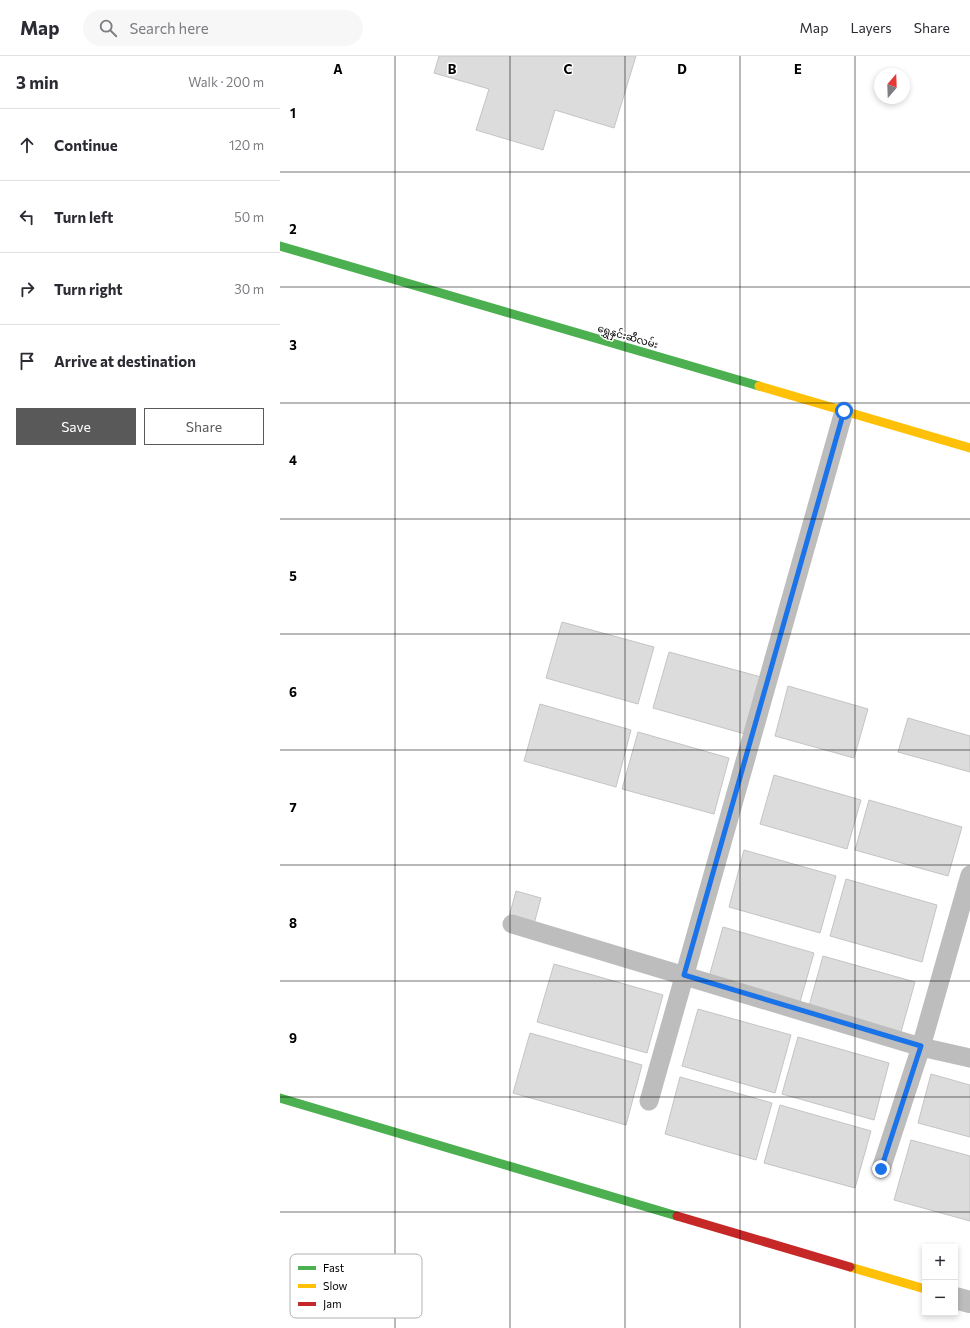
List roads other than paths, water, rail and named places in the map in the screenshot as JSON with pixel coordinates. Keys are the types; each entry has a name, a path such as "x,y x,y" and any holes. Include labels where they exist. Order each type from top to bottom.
{"street":[{"name":"ရွှေနှင်းဆီလမ်း","path":"280,246 970,448"},
{"path":"280,1098 922,1288"},
{"path":"958,1299 970,1302"}],"lane":[{"path":"649,1101 844,411"},
{"path":"881,1169 921,1046 970,875"},
{"path":"512,924 921,1046 970,1058"}]}
